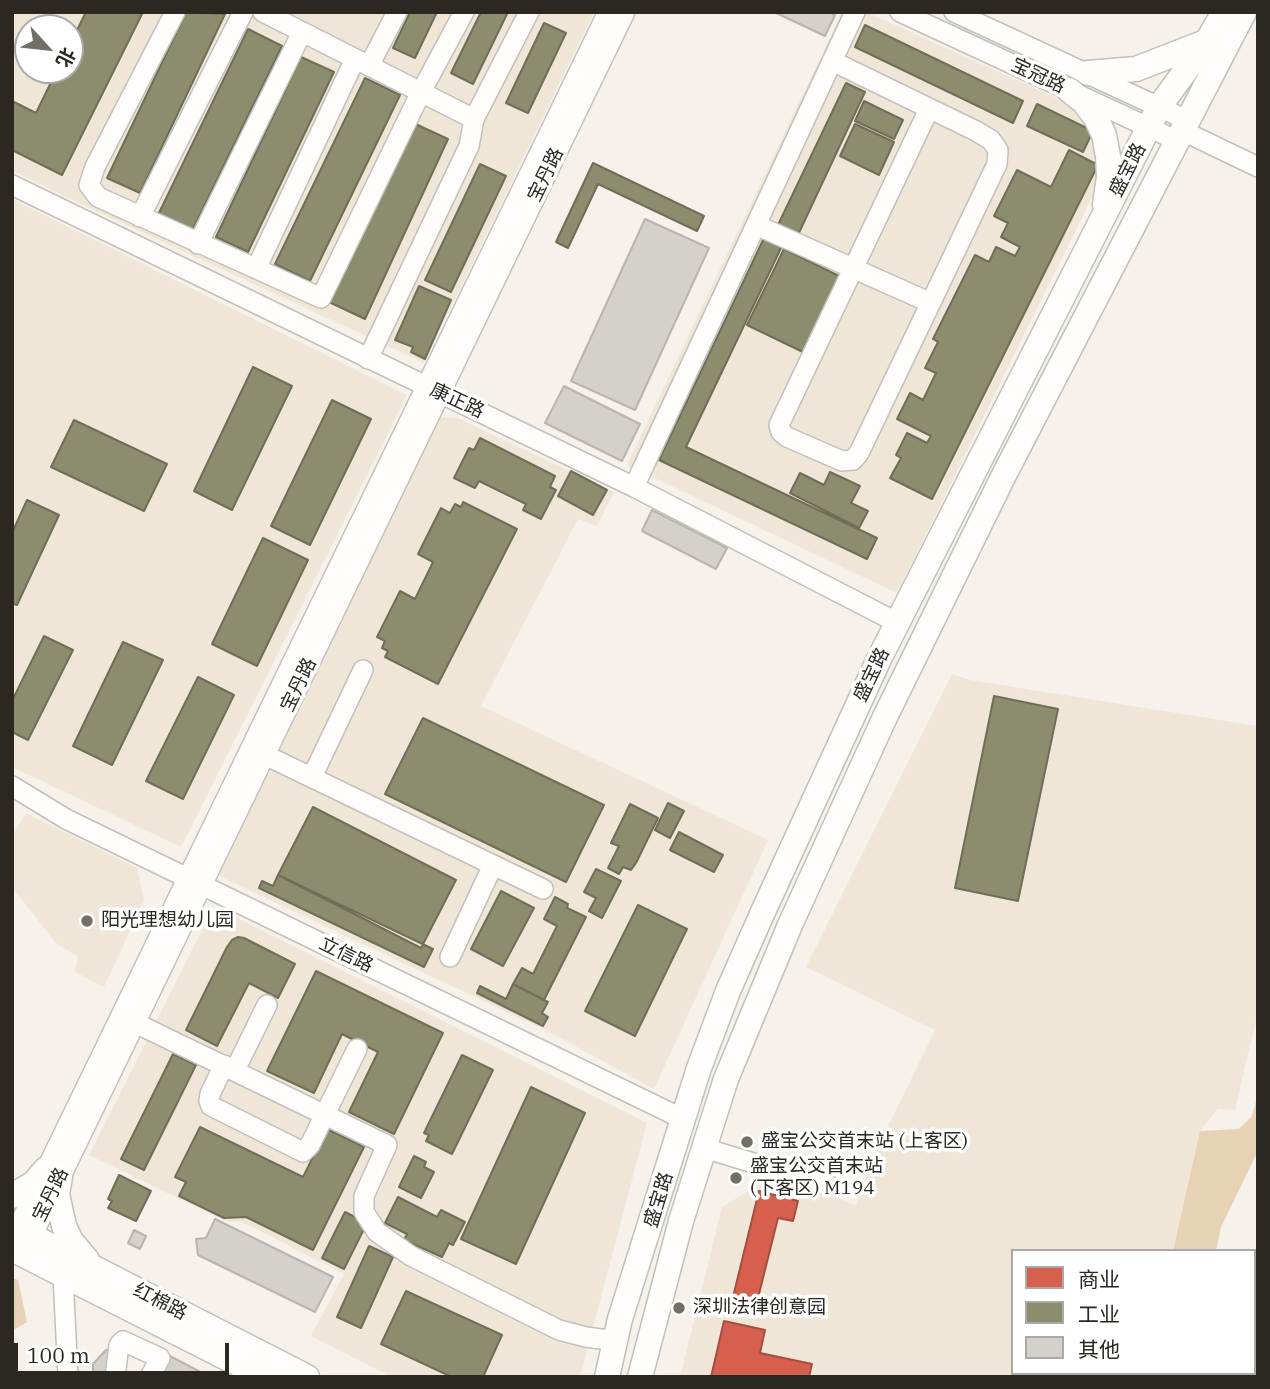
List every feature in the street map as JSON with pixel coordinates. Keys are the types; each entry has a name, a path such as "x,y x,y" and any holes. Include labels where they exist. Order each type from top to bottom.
{"main road":[{"name":"盛宝路","path":"607,1377 620,1319 699,1068 728,991 845,730 1154,117 1208,40 1224,12"},
{"name":"盛宝路","path":"640,1377 681,1221 726,1079 779,950 885,717 1004,475 1244,12"},
{"path":"1088,73 1136,69 1208,40"},
{"path":"1069,90 1084,102 1104,135 1109,177 1103,220"},
{"path":"12,1196 53,1174 64,1226 81,1255 98,1270"},
{"name":"红棉路","path":"18,1238 98,1270 307,1377"},
{"name":"红棉路","path":"18,1238 63,1275 254,1374"}],"street":[{"path":"175,12 95,167 89,185 98,197 321,298 421,92 464,12"},
{"path":"140,217 243,12"},
{"path":"263,12 474,119"},
{"path":"256,269 362,62 397,12"},
{"path":"368,359 469,146 474,119 529,12"},
{"name":"宝丹路","path":"195,881 265,755 608,12"},
{"name":"宝丹路","path":"18,1238 53,1174 433,390 625,12"},
{"path":"635,487 855,12"},
{"name":"宝冠路","path":"900,12 1069,90 1154,117"},
{"name":"宝冠路","path":"954,12 1088,73 1154,117 1258,167"},
{"path":"198,244 302,32"},
{"path":"832,61 976,131 991,140 998,150 997,164 859,453 853,460 842,461 787,437 781,432 779,425 929,109"},
{"name":"康正路","path":"12,185 635,487 898,623"},
{"path":"756,225 931,303"},
{"path":"312,776 363,670"},
{"path":"265,755 544,890"},
{"name":"立信路","path":"12,786 66,819 683,1119"},
{"path":"450,957 493,865"},
{"path":"267,1005 210,1094 209,1101 211,1106 300,1152 310,1145 357,1049"},
{"path":"128,1019 387,1144 363,1196 364,1212 377,1232 411,1256 559,1330 586,1338 616,1341"},
{"path":"704,1147 829,1186"},
{"path":"63,1275 68,1377"},
{"path":"116,1377 119,1345 123,1341 160,1357 150,1377"}],"shaded area":[{"path":"12,12 594,12 424,363 12,170"},
{"path":"842,12 866,12 1072,105 1092,124 1100,173 1093,195 897,593 627,465"},
{"path":"12,199 407,395 181,847 12,767"},
{"path":"439,417 458,418 614,492 597,526 578,519 481,706 768,840 654,1089 551,1033 219,876"},
{"path":"952,674 970,680 1258,726 1258,1012 1235,1110 1218,1109 1200,1131 1173,1249 1011,1249 1011,1375 1084,1375 1083,1377 680,1377 722,1207 767,1180 815,1188 856,1206 871,1162 935,1030 806,967"},
{"name":"阳光理想幼儿园","path":"26,813 137,868 144,900 104,987 75,972 78,957 56,943 12,887 12,836"},
{"path":"233,916 647,1123 580,1377 392,1377 311,1336 344,1274 242,1222 225,1221 89,1155 202,930"},
{"path":"1258,1094 1258,1151 1221,1227 1216,1249 1173,1249 1200,1131 1239,1129 1252,1116"},
{"path":"12,1278 18,1280 27,1322 12,1331"},
{"path":"1258,1332 1258,1377 1077,1377 1256,1375"}],"building: 商业":[{"path":"759,1191 798,1201 793,1221 778,1218 756,1306 732,1301"},
{"path":"724,1321 765,1330 760,1353 812,1364 809,1377 711,1377"}],"building: 工业":[{"path":"86,12 143,12 62,175 12,150 12,101 36,113 50,84 84,84"},
{"path":"186,12 225,14 140,193 107,178"},
{"path":"410,12 437,12 415,58 393,48"},
{"path":"481,12 508,12 473,84 451,73"},
{"path":"544,23 566,33 528,113 506,103"},
{"path":"865,25 1023,101 1013,123 855,47"},
{"path":"248,29 282,46 192,231 158,215"},
{"path":"301,57 334,72 248,252 216,237"},
{"path":"365,78 400,95 310,281 275,264"},
{"path":"846,83 865,92 797,237 777,227"},
{"path":"864,101 903,120 894,139 855,121"},
{"path":"1037,104 1093,131 1083,152 1027,126"},
{"path":"411,122 448,139 365,319 329,302"},
{"path":"855,124 894,142 879,175 840,156"},
{"path":"1069,150 1098,165 932,499 890,478 901,458 896,455 907,433 927,443 931,436 897,419 910,393 923,400 936,373 925,368 938,342 933,339 975,255 989,262 996,247 1015,256 1020,247 1001,237 1008,223 994,216 1017,170 1051,187"},
{"path":"593,163 704,216 697,231 598,184 568,248 556,242"},
{"path":"480,164 506,176 451,292 425,280"},
{"path":"764,238 782,246 686,447 877,538 867,559 659,460"},
{"path":"784,249 843,278 807,354 747,325"},
{"path":"419,286 451,300 425,359 411,352 413,347 395,340"},
{"path":"253,367 292,386 232,510 194,491"},
{"path":"332,400 371,419 310,545 271,526"},
{"path":"74,420 167,464 144,511 51,467"},
{"path":"480,438 555,476 550,487 556,490 541,519 523,510 526,504 479,481 475,488 454,478 469,448 474,450"},
{"path":"571,471 607,490 593,515 558,496"},
{"path":"830,472 860,486 851,503 868,511 859,528 790,493 800,473 824,485"},
{"path":"27,500 59,515 17,605 12,603 12,533"},
{"path":"463,502 517,529 438,684 385,657 388,651 382,648 385,641 377,637 400,591 415,599 433,562 418,554 441,508 450,513 455,504 461,507"},
{"path":"263,538 308,560 257,666 212,644"},
{"path":"44,636 73,650 28,740 12,732 12,701"},
{"path":"123,642 163,660 112,765 73,746"},
{"path":"198,677 234,695 183,799 146,781"},
{"path":"994,696 1058,709 1018,901 955,888"},
{"path":"423,718 604,805 566,882 385,794"},
{"path":"668,803 684,811 670,838 655,830"},
{"path":"630,804 658,818 636,863 631,870 623,867 619,874 608,868 619,846 611,843"},
{"path":"313,807 456,880 421,948 278,875"},
{"path":"679,832 723,855 714,872 670,850"},
{"path":"596,869 621,881 602,918 589,911 596,898 584,892"},
{"path":"278,875 433,949 424,967 259,888 262,881 273,886"},
{"path":"501,891 534,908 503,966 471,949"},
{"path":"555,897 568,904 567,908 586,917 544,1000 513,984 522,968 533,974 557,926 544,919"},
{"path":"638,905 687,929 635,1036 585,1011"},
{"path":"238,937 295,964 278,998 249,983 217,1046 186,1030 227,947"},
{"path":"316,971 443,1033 394,1134 349,1112 378,1052 342,1034 314,1093 267,1071"},
{"path":"513,984 548,1002 542,1013 548,1017 543,1026 477,993 480,986 506,999"},
{"path":"173,1054 196,1065 144,1170 121,1159"},
{"path":"462,1055 493,1070 452,1154 426,1141 429,1135 424,1133"},
{"path":"531,1087 585,1113 516,1264 461,1239"},
{"path":"200,1127 303,1177 327,1129 364,1147 313,1250 246,1217 224,1218 179,1196 186,1182 175,1177"},
{"path":"414,1156 426,1162 424,1167 434,1172 421,1198 399,1187"},
{"path":"119,1175 151,1191 136,1221 108,1208 112,1201 108,1199"},
{"path":"398,1197 437,1217 441,1210 465,1222 453,1245 449,1243 442,1257 404,1240 407,1234 385,1223"},
{"path":"345,1212 367,1223 344,1269 322,1258"},
{"path":"369,1246 393,1257 361,1328 337,1317"},
{"path":"406,1291 502,1335 483,1377 452,1377 381,1344"}],"building: 其他":[{"path":"774,12 829,12 835,15 825,36"},
{"path":"645,219 709,248 635,410 571,381"},
{"path":"564,386 640,424 622,461 545,423"},
{"path":"652,510 727,548 716,569 642,531"},
{"path":"215,1219 333,1277 315,1312 198,1255 196,1239 206,1238"},
{"path":"134,1230 146,1236 140,1249 128,1243"},
{"path":"114,1349 112,1377 93,1377 93,1364 106,1350"},
{"path":"170,1356 210,1377 159,1377"}],"place":[{"name":"阳光理想幼儿园","path":"87,921"},
{"name":"盛宝公交首末站 (上客区)","path":"747,1142"},
{"name":"盛宝公交首末站 (下客区) M194","path":"736,1178"},
{"name":"深圳法律创意园","path":"679,1308"}]}
